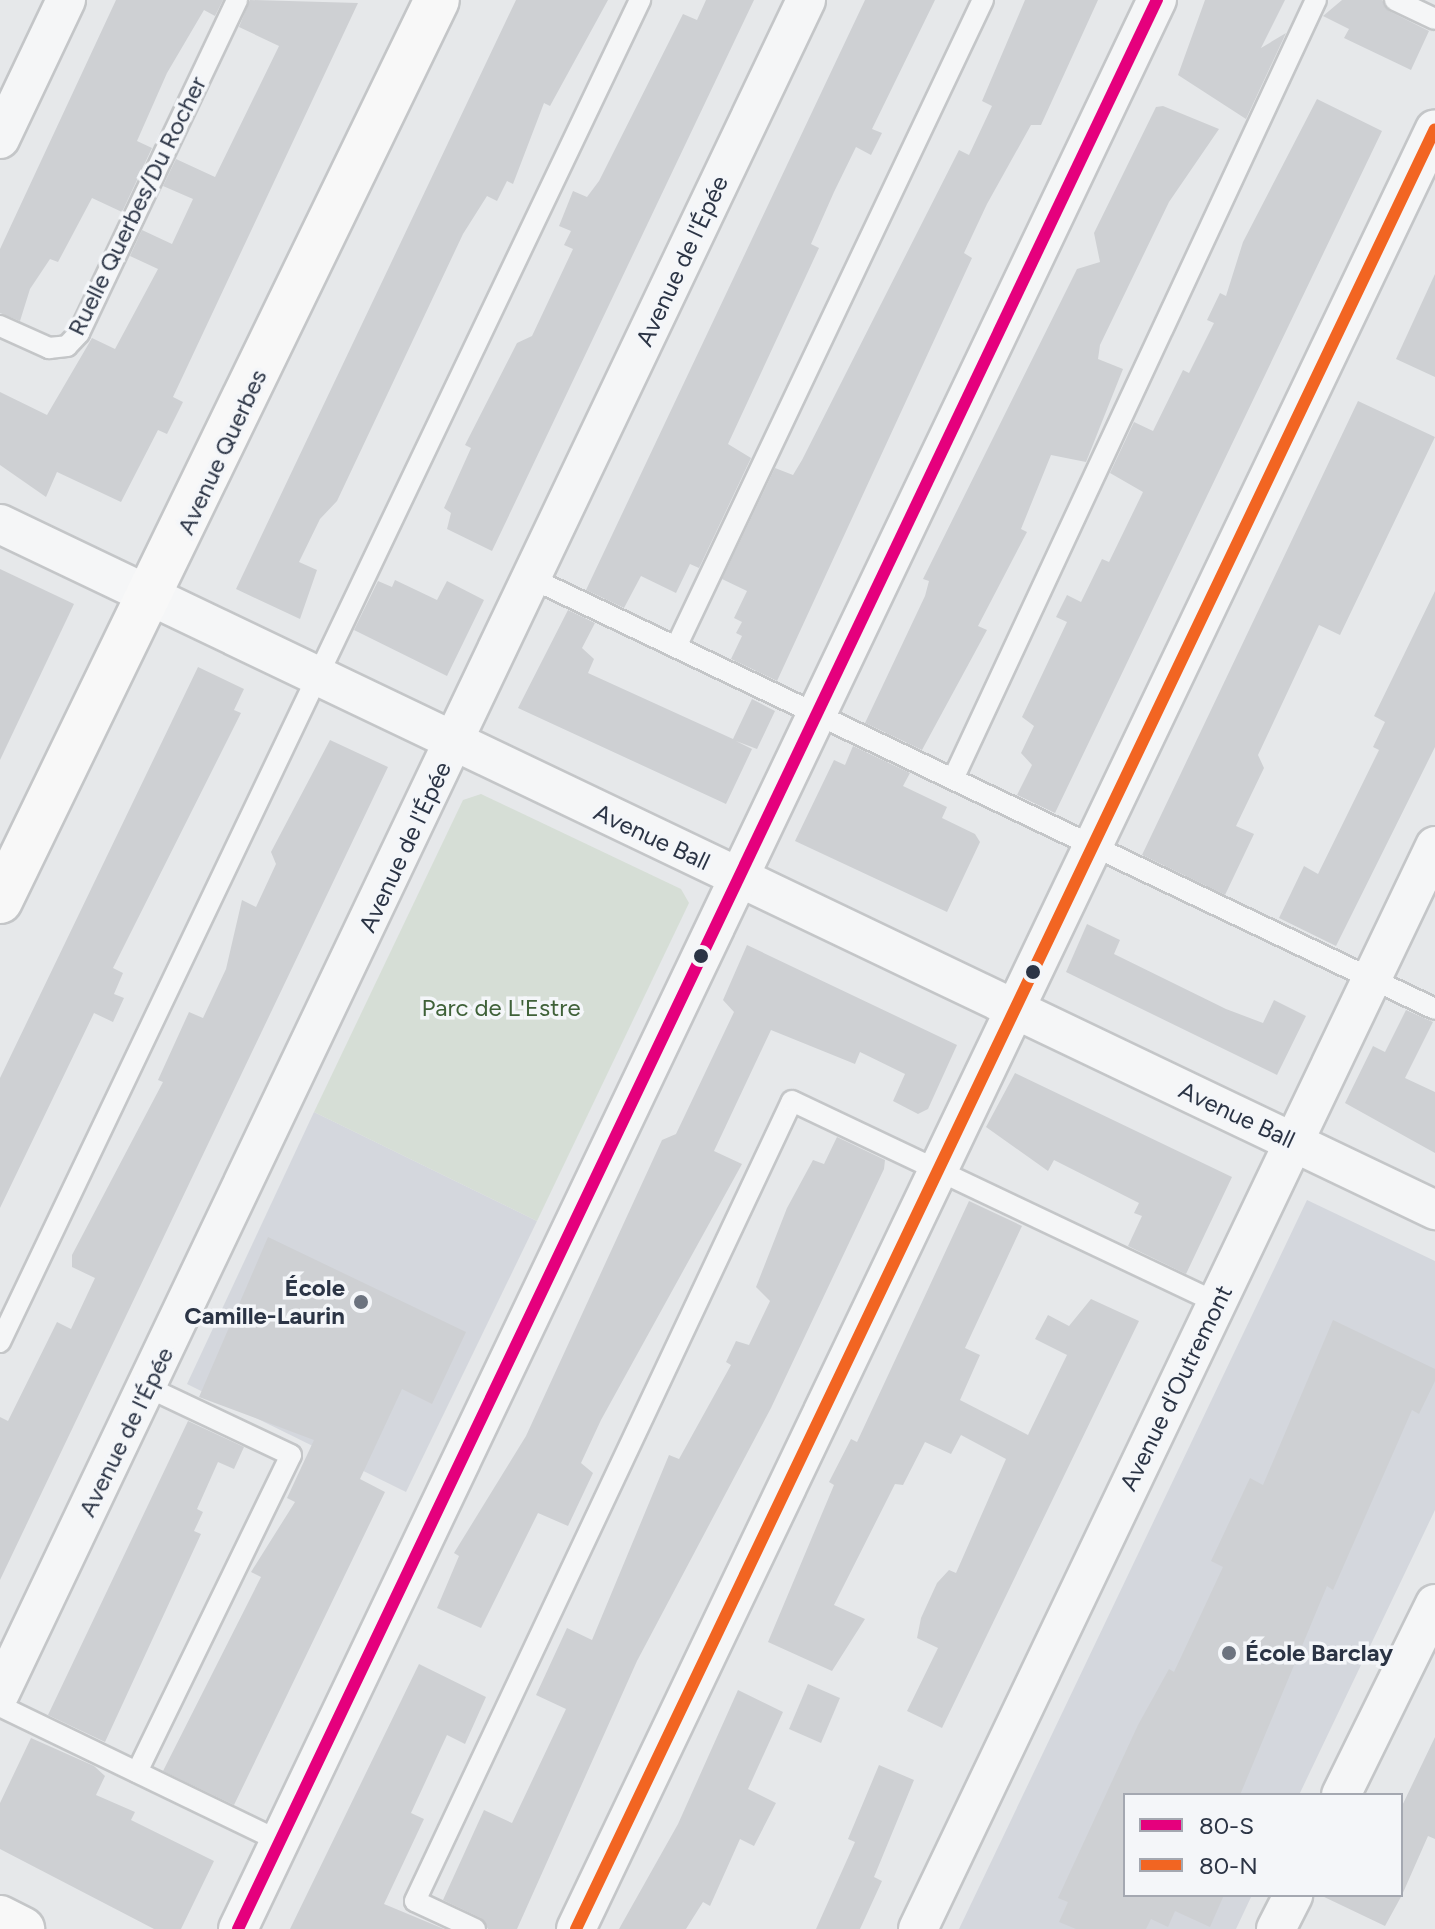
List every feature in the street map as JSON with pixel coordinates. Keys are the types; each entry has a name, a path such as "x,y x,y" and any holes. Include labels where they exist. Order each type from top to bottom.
{"street":[{"path":"0,139 66,0"},
{"name":"Avenue Querbes","path":"0,901 152,598 437,0"},
{"name":"Avenue de l'Épée","path":"0,1693 806,0"},
{"path":"238,1929 1157,0"},
{"path":"576,1929 1435,129"},
{"name":"Avenue Ball","path":"0,524 1435,1210"},
{"name":"Avenue d'Outremont","path":"918,1929 1435,846"},
{"path":"1342,1793 1435,1604"},
{"path":"1276,1929 1292,1897"},
{"path":"0,1918 22,1929"}],"lane":[{"name":"Ruelle Querbes/Du Rocher","path":"0,326 49,348 67,346 79,333 237,0"},
{"path":"0,1342 640,0"},
{"path":"676,647 983,0"},
{"path":"953,779 1316,0"},
{"path":"1395,0 1435,19"},
{"path":"531,578 1435,1009"},
{"path":"475,1929 415,1901 792,1101 1217,1303"},
{"path":"137,1772 291,1455 147,1387"},
{"path":"0,1706 279,1841"}],"shaded area":[{"name":"École Camille-Laurin","path":"314,1112 537,1221 406,1492 187,1384"},
{"name":"École Barclay","path":"1307,1200 1435,1261 1435,1510 1300,1793 1123,1793 1123,1897 1251,1897 1236,1929 959,1929"}],"green space":[{"name":"Parc de L'Estre","path":"481,794 681,889 689,903 537,1221 314,1112 463,800"}],"building":[{"path":"116,0 223,0 215,16 204,10 167,73 137,141 152,148 122,212 92,198 58,262 50,259 30,289 20,321 0,313 0,249"},
{"path":"250,0 358,3 173,397 183,402 167,434 158,430 121,502 57,472 46,497 0,465 0,392 47,415 92,338 115,349 158,269 130,256 142,230 172,244 193,199 163,186 176,159 215,177 279,46 239,27"},
{"path":"516,0 608,0 550,106 544,103 513,184 507,181 497,201 487,196 463,234 337,501 320,519 299,562 317,570 300,619 236,589"},
{"path":"706,0 754,0 492,551 447,529 451,513 444,508 471,448 465,445 517,343 532,336 573,249 564,245 571,231 559,226 573,191 587,197 599,181 683,14 697,20"},
{"path":"865,0 935,0 872,129 882,133 871,155 856,147 811,244 819,248 728,444 751,458 699,568 690,564 676,593 641,576 624,608 586,590"},
{"path":"1025,0 1098,0 1041,125 1031,125 987,204 964,253 972,258 777,681 731,659 742,636 736,633 742,622 734,618 747,591 722,579 775,468 793,475 802,460 959,150 969,155 992,106 982,101"},
{"path":"1205,0 1285,0 1261,48 1286,33 1246,119 1178,75"},
{"path":"1342,0 1382,0 1389,11 1429,31 1411,70 1344,38 1349,29 1323,16"},
{"path":"1317,99 1382,131 1055,813 1017,795 1032,765 1021,753 1034,726 1022,717 1067,622 1056,617 1067,595 1081,602 1102,559 1109,562 1143,492 1110,473 1134,422 1153,431 1183,370 1189,373 1214,323 1207,320 1220,293 1226,296 1243,242"},
{"path":"1163,106 1219,129 1169,202 1100,345 1098,359 1123,369 1086,462 1051,455 1021,529 1027,532 978,626 987,630 922,750 865,723 925,596 929,581 923,579 1077,269 1100,262 1094,233 1156,107"},
{"path":"1435,274 1435,377 1396,359"},
{"path":"1358,401 1435,437 1340,635 1319,625 1258,755 1264,768 1236,826 1254,834 1225,895 1142,855"},
{"path":"0,569 74,604 0,760"},
{"path":"395,580 437,600 447,581 484,600 447,676 354,630 378,581 392,587"},
{"path":"1435,591 1435,747 1336,946 1279,918 1304,866 1318,874 1379,750 1373,747 1385,722 1374,716"},
{"path":"568,610 595,623 582,648 594,659 588,673 733,739 752,699 775,711 757,749 736,741 752,749 726,804 518,708"},
{"path":"198,667 244,689 234,710 241,713 113,968 123,973 114,994 124,998 113,1022 94,1013 0,1208 0,1078"},
{"path":"330,740 388,767 0,1580 0,1417 8,1421 57,1322 71,1329 95,1278 72,1267 72,1255 163,1082 158,1080 189,1012 203,1018 226,969 242,900 256,907 276,864 271,852"},
{"path":"853,746 910,773 903,786 947,807 942,818 975,834 980,842 947,912 795,841 834,760 845,765"},
{"path":"1087,924 1120,940 1114,954 1226,1009 1263,1023 1274,1000 1306,1016 1277,1075 1066,972"},
{"path":"747,945 957,1045 928,1109 918,1114 893,1101 905,1074 860,1052 855,1064 771,1030 714,1151 742,1164 601,1420 581,1463 593,1473 568,1526 538,1513 481,1628 437,1608 459,1556 454,1553 526,1436 662,1140 676,1134 734,1012 723,1000"},
{"path":"1406,1010 1433,1022 1405,1078 1435,1092 1435,1153 1345,1103 1373,1046 1385,1052"},
{"path":"1015,1073 1232,1177 1186,1274 1128,1246 1142,1216 1134,1213 1139,1203 1054,1160 1048,1171 986,1127"},
{"path":"837,1137 885,1160 884,1169 771,1408 637,1661 517,1929 488,1929 481,1918 443,1900 484,1810 512,1823 566,1709 536,1695 567,1628 592,1640 669,1455 679,1459 731,1365 726,1362 736,1341 749,1345 770,1301 756,1287 787,1208 813,1160 824,1164"},
{"path":"969,1201 1022,1226 965,1348 980,1355 960,1400 1028,1435 1067,1355 1035,1339 1048,1315 1069,1326 1091,1299 1139,1321 942,1728 907,1711 938,1648 917,1638 921,1618 937,1583 949,1570 956,1573 1006,1459 961,1435 951,1454 925,1442 903,1485 895,1484 834,1605 865,1619 832,1671 768,1642 834,1485 829,1482 851,1439 857,1442"},
{"path":"268,1237 466,1332 432,1404 402,1389 360,1479 385,1492 234,1805 163,1771 261,1577 251,1572 295,1502 287,1498 314,1440 199,1397"},
{"path":"1333,1320 1435,1369 1435,1381 1419,1414 1412,1410 1333,1590 1327,1586 1241,1793 1123,1793 1123,1897 1223,1897 1210,1927 1175,1911 1168,1927 1151,1919 1146,1929 1076,1929 1059,1922 1068,1902 1058,1898 1138,1725 1169,1669 1174,1672 1223,1567 1211,1561 1250,1478 1263,1485"},
{"path":"188,1421 244,1447 234,1469 218,1462 197,1509 203,1512 194,1531 201,1534 105,1742 48,1715"},
{"path":"419,1664 486,1697 465,1744 447,1735 411,1813 424,1819 384,1904 444,1929 290,1929"},
{"path":"808,1684 840,1698 821,1743 789,1729"},
{"path":"738,1690 783,1712 748,1789 776,1803 754,1846 740,1839 710,1906 703,1902 686,1929 619,1929 678,1824"},
{"path":"1435,1737 1435,1839 1428,1836 1403,1893 1403,1804"},
{"path":"31,1738 94,1766 105,1776 96,1795 135,1812 131,1820 214,1861 181,1929 154,1929 0,1849 0,1803"},
{"path":"879,1765 914,1780 874,1877 882,1881 860,1929 816,1929 855,1842 848,1839"},
{"path":"1324,1897 1401,1897 1385,1926"}],"transit line":[{"name":"80-S","path":"238,1929 1157,0"},
{"name":"80-N","path":"576,1929 1435,129"}],"place":[{"name":"École Camille-Laurin","path":"361,1302"},
{"name":"École Barclay","path":"1229,1653"}]}
